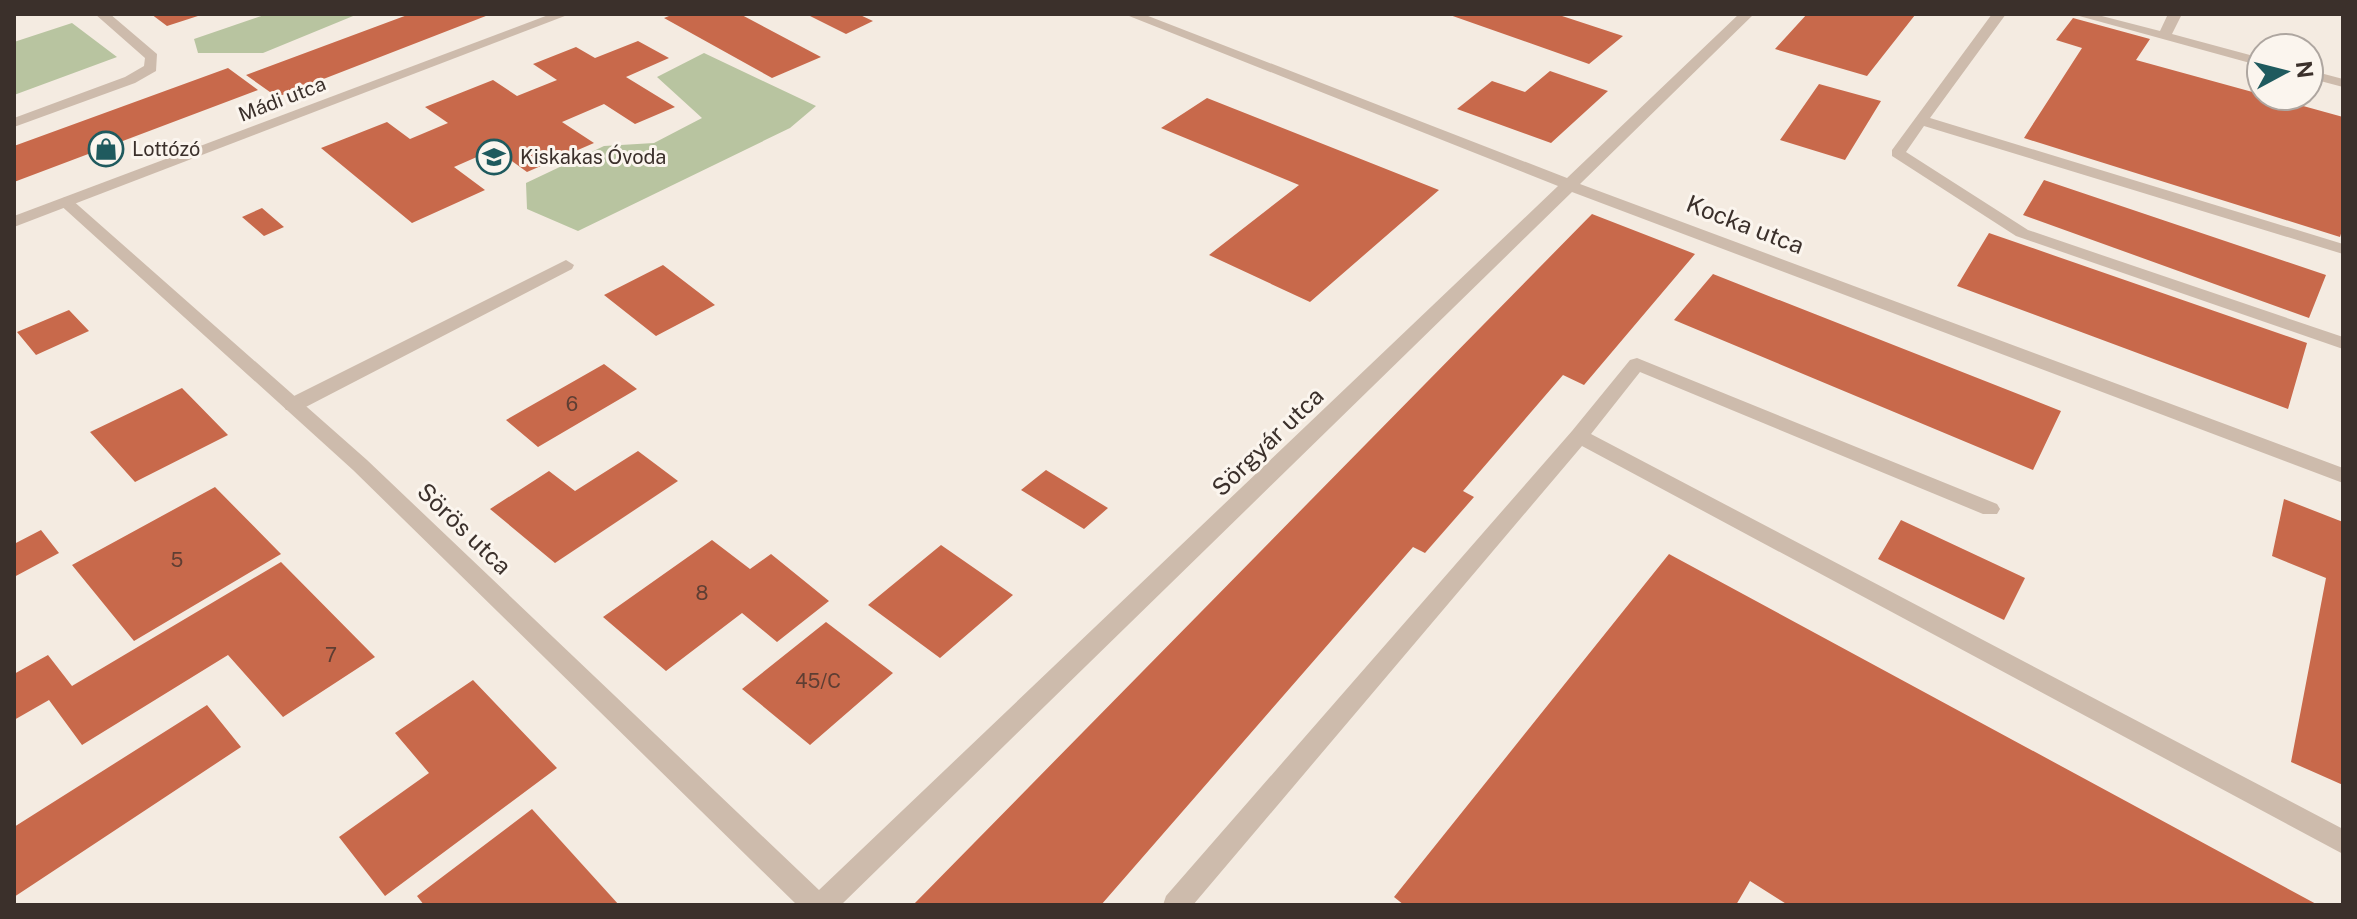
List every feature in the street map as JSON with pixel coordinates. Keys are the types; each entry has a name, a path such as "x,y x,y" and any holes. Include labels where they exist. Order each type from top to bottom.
{"street":[{"path":"14,123 130,80 151,68 152,57 102,14"},
{"name":"Mádi utca","path":"14,222 563,14"},
{"name":"Kocka utca","path":"1131,14 1572,186 2343,476"},
{"name":"Sörgyár utca","path":"822,905 1572,186 1747,14"},
{"path":"1999,14 1897,153 2022,233 2343,343"},
{"path":"2079,14 2245,58"},
{"path":"2164,36 2175,14"},
{"path":"1921,120 2343,249"},
{"name":"Sörös utca","path":"65,202 360,465 816,905"},
{"path":"293,405 566,265"},
{"path":"1176,905 1579,436 1637,364 1990,509"},
{"path":"1579,436 2343,842"}],"green space":[{"path":"267,14 358,14 263,53 198,53 194,39"},
{"path":"72,23 117,57 14,95 14,42"},
{"path":"704,53 816,106 790,128 578,231 527,209 526,183 604,146 654,143 702,118 657,77"}],"building":[{"path":"151,14 201,14 201,15 167,26"},
{"path":"410,14 491,14 277,97 246,75"},
{"path":"674,14 740,14 821,57 772,78 664,18"},
{"path":"806,14 858,14 873,21 846,34"},
{"path":"1447,14 1556,14 1623,36 1589,64"},
{"path":"1807,14 1915,15 1867,76 1775,49"},
{"path":"2073,18 2150,39 2136,60 2245,90 2245,112 2325,112 2343,117 2343,227 2340,237 2024,138 2082,48 2056,40"},
{"path":"638,41 669,58 626,77 675,107 635,124 604,104 562,122 594,143 527,172 495,149 454,167 485,190 412,223 321,148 387,122 410,139 448,123 425,107 493,80 517,96 557,80 533,64 576,47 595,58"},
{"path":"228,68 258,90 14,182 14,146"},
{"path":"1550,71 1608,91 1551,143 1457,109 1492,81 1525,92"},
{"path":"1819,84 1881,101 1845,160 1780,140"},
{"path":"1207,98 1439,190 1310,302 1209,255 1299,185 1161,128"},
{"path":"2044,180 2326,275 2309,318 2023,215"},
{"path":"262,208 284,227 264,236 242,217"},
{"path":"1592,214 1695,254 1584,385 1563,375 1463,491 1474,497 1425,553 1413,547 1101,905 913,905"},
{"path":"1989,233 2307,343 2288,409 1957,286"},
{"path":"663,265 715,305 656,336 604,295"},
{"path":"1713,274 2061,411 2033,470 1674,320"},
{"path":"69,310 89,331 36,355 17,332"},
{"path":"604,364 637,389 538,447 506,420"},
{"path":"182,388 228,435 135,482 90,432"},
{"path":"638,451 678,481 555,563 490,509 549,471 575,491"},
{"path":"1046,470 1108,508 1084,529 1021,490"},
{"path":"215,487 281,554 134,641 72,565"},
{"path":"2284,499 2343,522 2343,785 2291,762 2326,578 2272,556"},
{"path":"1901,520 2025,578 2004,620 1878,559"},
{"path":"41,530 59,553 14,577 14,544"},
{"path":"712,540 750,569 771,554 829,601 777,642 742,613 666,671 603,617"},
{"path":"941,545 1013,595 940,658 868,605"},
{"path":"1669,554 2318,905 1788,905 1750,881 1736,905 1404,905 1394,897"},
{"path":"281,562 375,657 283,717 228,655 82,745 49,700 14,720 14,674 48,655 72,686"},
{"path":"826,622 893,673 810,745 742,689"},
{"path":"473,680 557,768 385,896 339,837 429,773 395,733"},
{"path":"207,705 241,747 14,897 14,827"},
{"path":"532,809 619,905 424,905 417,896"}],"place":[{"name":"Lottózó","path":"106,149"},
{"name":"Kiskakas Óvoda","path":"494,157"}]}
